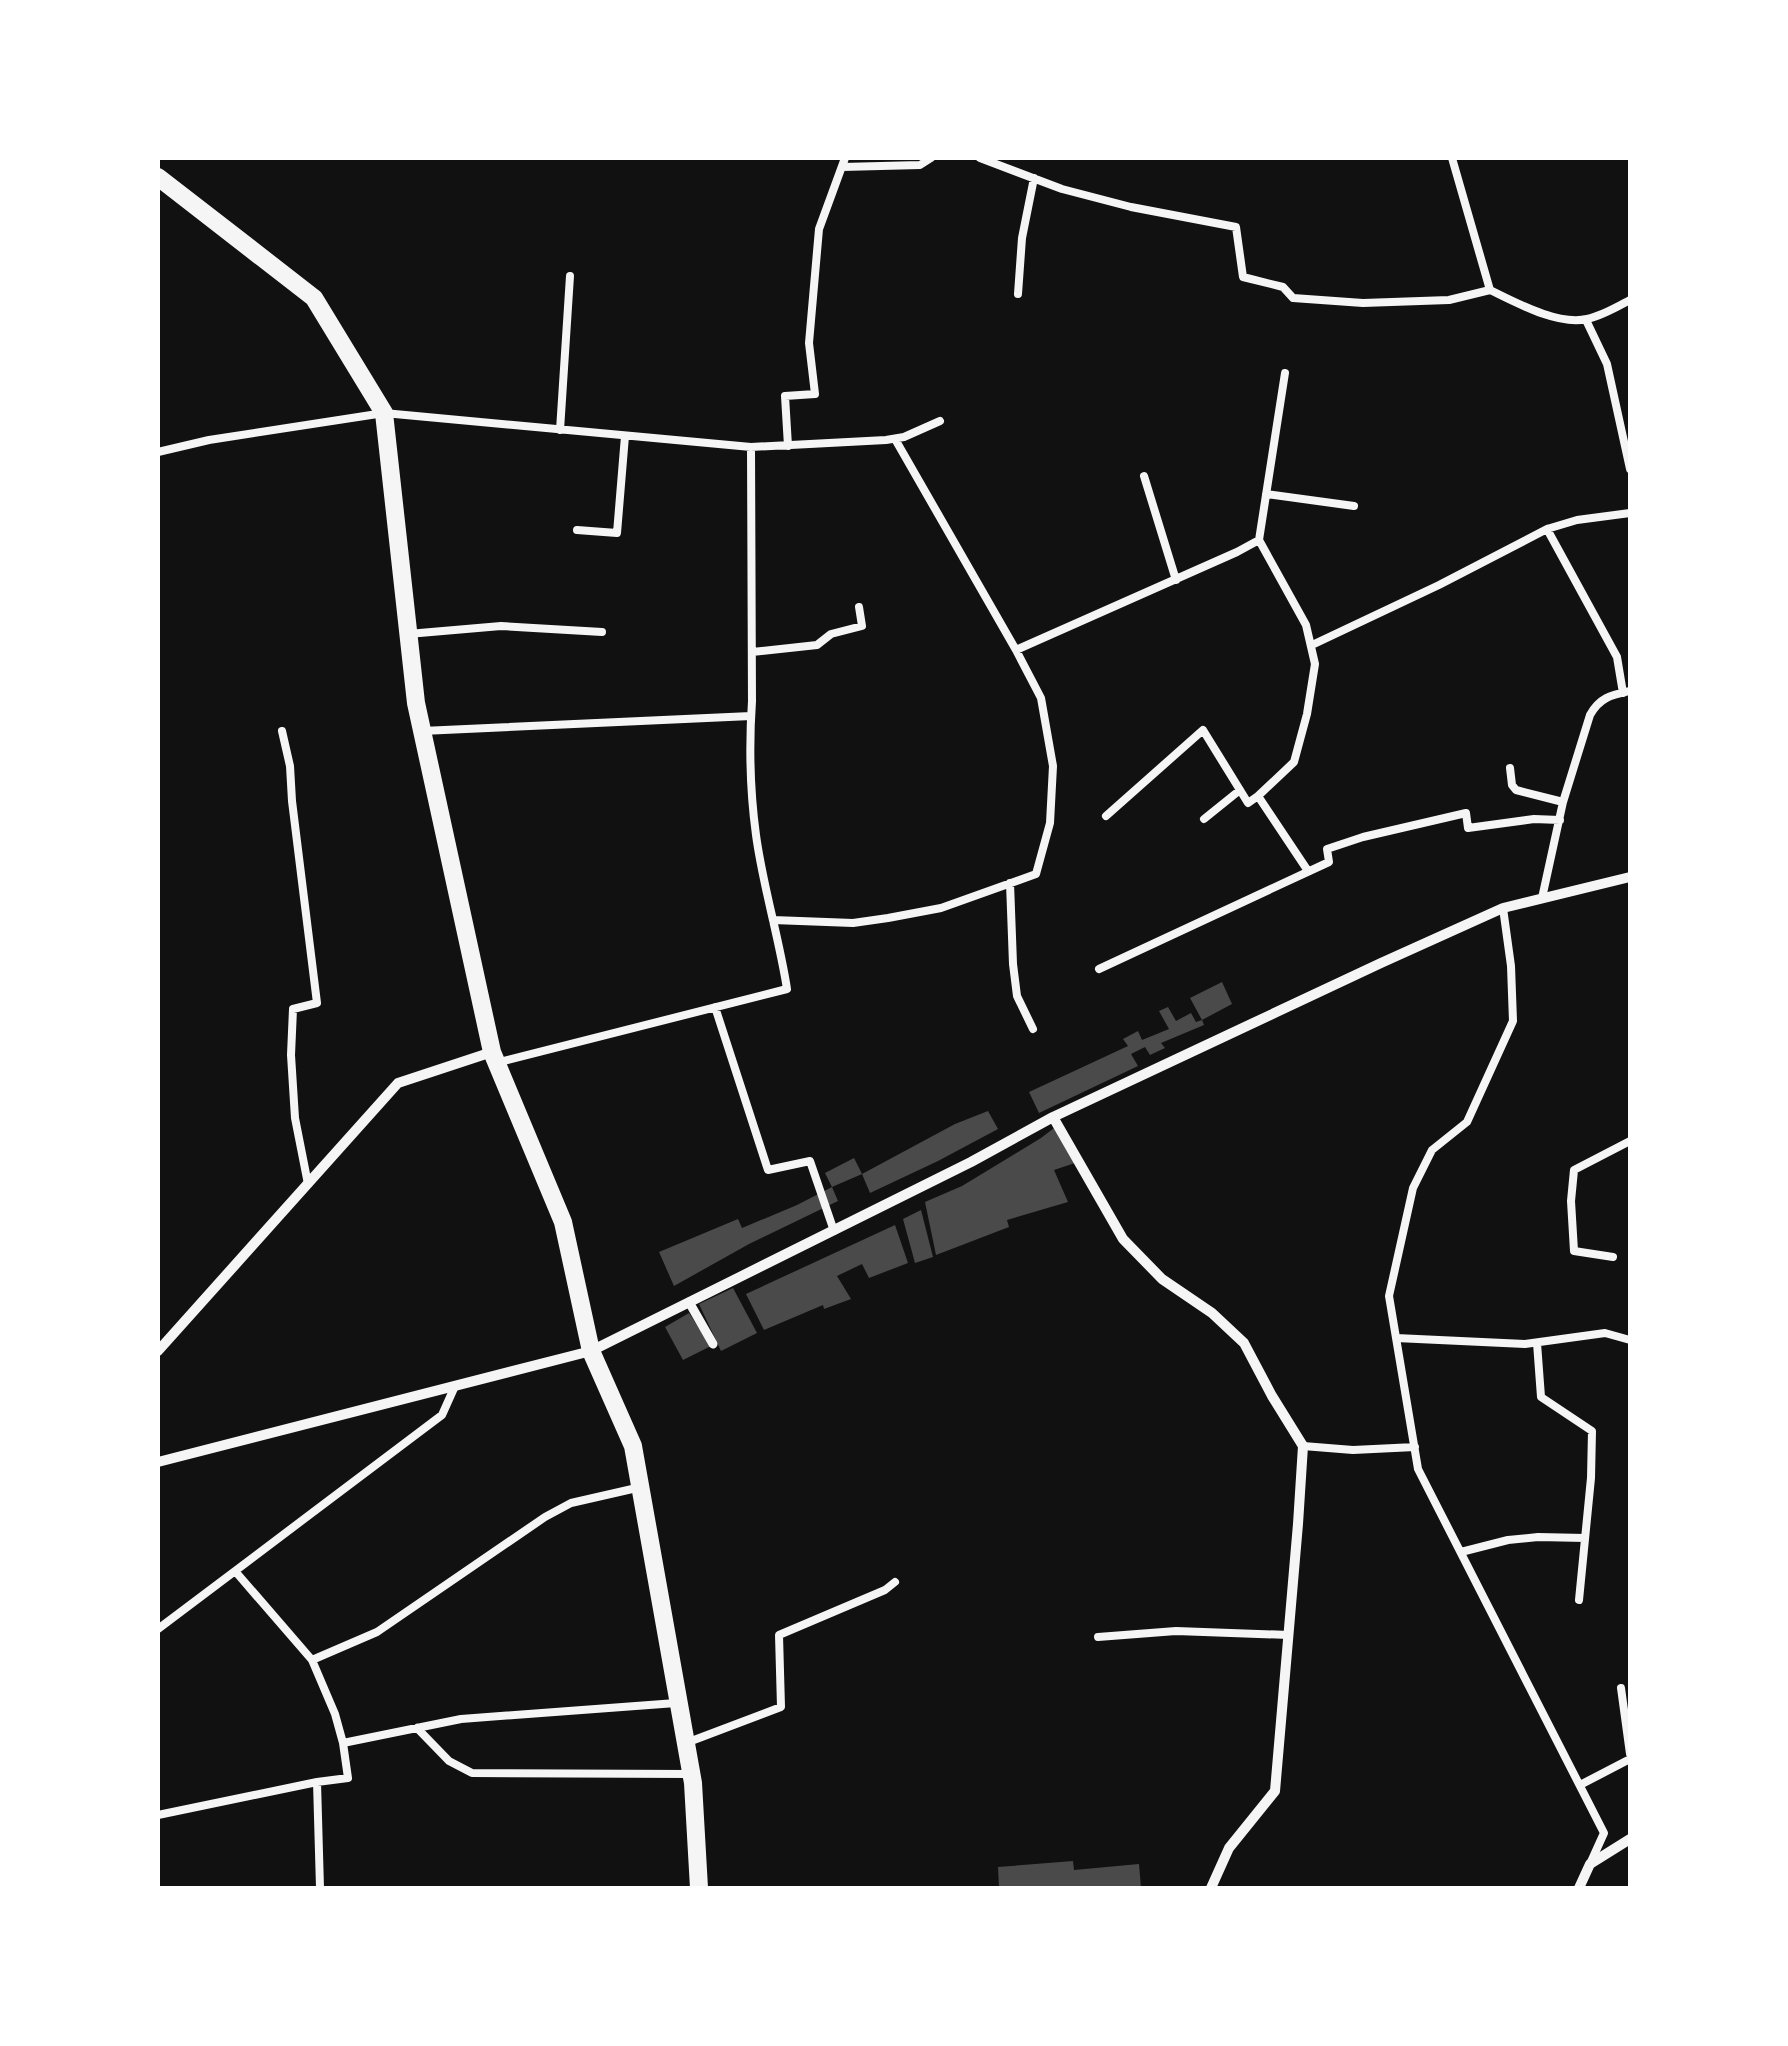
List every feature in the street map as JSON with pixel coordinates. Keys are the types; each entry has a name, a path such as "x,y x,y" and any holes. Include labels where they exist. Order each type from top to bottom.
{"street":[{"path":"158,177 314,298 384,413 416,703 494,1057 564,1222 592,1351 634,1446 691,1774 699,1888"},
{"path":"158,1462 592,1351 972,1162 1053,1117 1381,962 1503,908 1630,878"},
{"path":"158,1351 398,1083 494,1057"},
{"path":"1053,1117 1124,1239 1162,1279 1212,1314 1244,1343 1302,1446 1275,1791 1229,1848 1210,1888"},
{"path":"689,1302 714,1344"},
{"path":"1579,1888 1590,1864 1630,1838"}],"lane":[{"path":"788,446 785,396 815,394 809,343 819,230 843,162 920,165 931,158"},
{"path":"980,158 1062,189 1236,228 1243,277 1283,288 1293,298 1363,303 1449,300 1490,290 1536,312 1575,320 1586,320 1630,300"},
{"path":"1452,158 1490,290"},
{"path":"1018,294 1022,238 1034,178"},
{"path":"560,430 570,276"},
{"path":"1586,320 1606,364 1630,469"},
{"path":"1106,816 1202,730 1248,803 1294,762 1315,664 1306,625 1259,540 1285,372"},
{"path":"158,452 209,440 384,413 750,447 895,438 940,421"},
{"path":"577,530 617,532 625,436"},
{"path":"773,920 854,923 941,908 1036,874 1050,824 1053,766 1041,698 895,438"},
{"path":"494,1057 787,990 756,834 750,737 750,447"},
{"path":"1144,476 1176,580"},
{"path":"1266,494 1354,506"},
{"path":"1312,646 1548,529 1577,520 1630,513"},
{"path":"1542,898 1590,714 1607,696 1627,692 1617,657 1548,529"},
{"path":"1016,650 1259,540"},
{"path":"752,652 817,645 830,634 862,626 859,607"},
{"path":"408,634 501,626 602,632"},
{"path":"422,731 751,716"},
{"path":"282,731 290,766 318,1003 293,1009 294,1118 308,1184"},
{"path":"1510,768 1516,790 1564,802"},
{"path":"1204,819 1240,790"},
{"path":"1258,796 1308,871"},
{"path":"1099,969 1330,862 1327,849 1364,837 1466,813 1468,828 1534,819 1560,820"},
{"path":"1010,883 1018,996 1034,1029"},
{"path":"1503,908 1512,966 1513,1021 1467,1122 1432,1150 1413,1188 1390,1296 1418,1469 1604,1832 1590,1864"},
{"path":"715,1007 768,1170 810,1161 834,1231"},
{"path":"1613,1257 1574,1251 1570,1201 1574,1170 1630,1141"},
{"path":"1396,1338 1525,1344 1605,1333 1630,1340"},
{"path":"1537,1342 1541,1397 1592,1431 1578,1600"},
{"path":"158,1629 442,1415 454,1386"},
{"path":"1302,1446 1353,1450 1415,1448"},
{"path":"312,1660 377,1632 571,1503 641,1487"},
{"path":"1462,1552 1538,1536 1585,1538"},
{"path":"158,1814 348,1778 335,1714 312,1660 235,1572"},
{"path":"686,1743 781,1707 779,1635 885,1590 895,1582"},
{"path":"1098,1637 1176,1631 1288,1635"},
{"path":"1580,1786 1630,1757 1621,1688"},
{"path":"343,1743 461,1719 678,1703"},
{"path":"417,1728 449,1761 472,1773 691,1774"},
{"path":"317,1782 320,1888"}],"building":[{"path":"1222,982 1232,1004 1202,1020 1190,998"},
{"path":"1168,1007 1176,1021 1191,1013 1196,1022 1202,1020 1204,1025 1161,1043 1165,1048 1150,1055 1145,1047 1131,1054 1138,1066 1039,1113 1029,1092 1128,1046 1123,1039 1138,1031 1142,1040 1169,1029 1159,1011"},
{"path":"988,1111 998,1129 870,1193 862,1174 955,1124"},
{"path":"1054,1128 1078,1162 1054,1170 1068,1202 1007,1220 1009,1227 936,1255 925,1202 962,1186"},
{"path":"854,1158 862,1174 832,1187 825,1173"},
{"path":"832,1187 838,1201 674,1286 659,1252 738,1219 742,1228"},
{"path":"921,1210 933,1257 915,1263 903,1219"},
{"path":"895,1225 908,1263 869,1278 862,1264 837,1276 851,1299 824,1309 823,1305 764,1330 746,1294"},
{"path":"733,1288 757,1333 721,1351 699,1304"},
{"path":"689,1313 711,1346 683,1360 665,1327"},
{"path":"1073,1861 1074,1870 1139,1864 1141,1888 999,1888 998,1867"}]}
